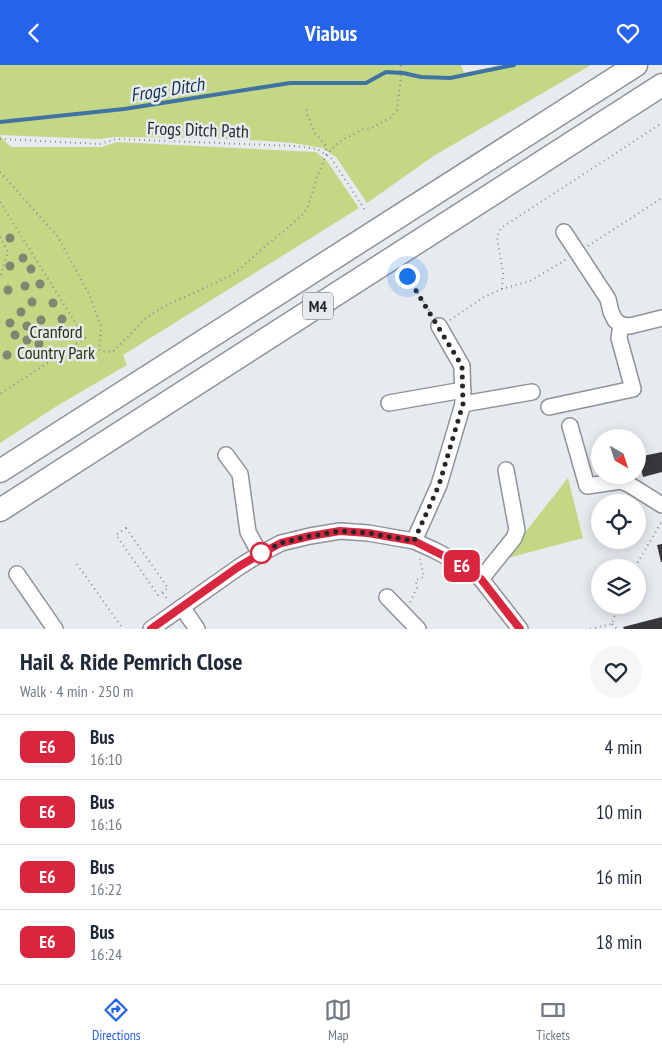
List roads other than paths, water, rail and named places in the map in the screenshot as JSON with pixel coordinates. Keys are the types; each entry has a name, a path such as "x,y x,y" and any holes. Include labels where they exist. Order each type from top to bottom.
{"highway":[{"name":"M4","path":"0,471 636,65"},
{"name":"M4","path":"0,510 662,85"}],"street":[{"path":"564,232 608,299 615,320 621,325 630,326 662,318"},
{"path":"549,407 633,389 619,338 621,325"},
{"path":"417,543 439,485 463,397 462,366 439,327"},
{"path":"389,403 532,392"},
{"path":"570,425 587,486 621,481 662,505"},
{"path":"226,455 240,474 248,532 260,554"},
{"path":"481,579 514,538 517,530 506,471"},
{"path":"151,629 238,567 281,543 340,531 368,533 417,543 456,562 481,579 520,629"},
{"path":"17,574 55,629"},
{"path":"387,597 418,629"},
{"path":"182,607 197,629"}],"waterway":[{"name":"Frogs Ditch","path":"0,122 124,109 290,83 366,83 386,72 421,77 450,78 514,65"}],"park label":[{"name":"Cranford Country Park","path":"56,342"}]}
